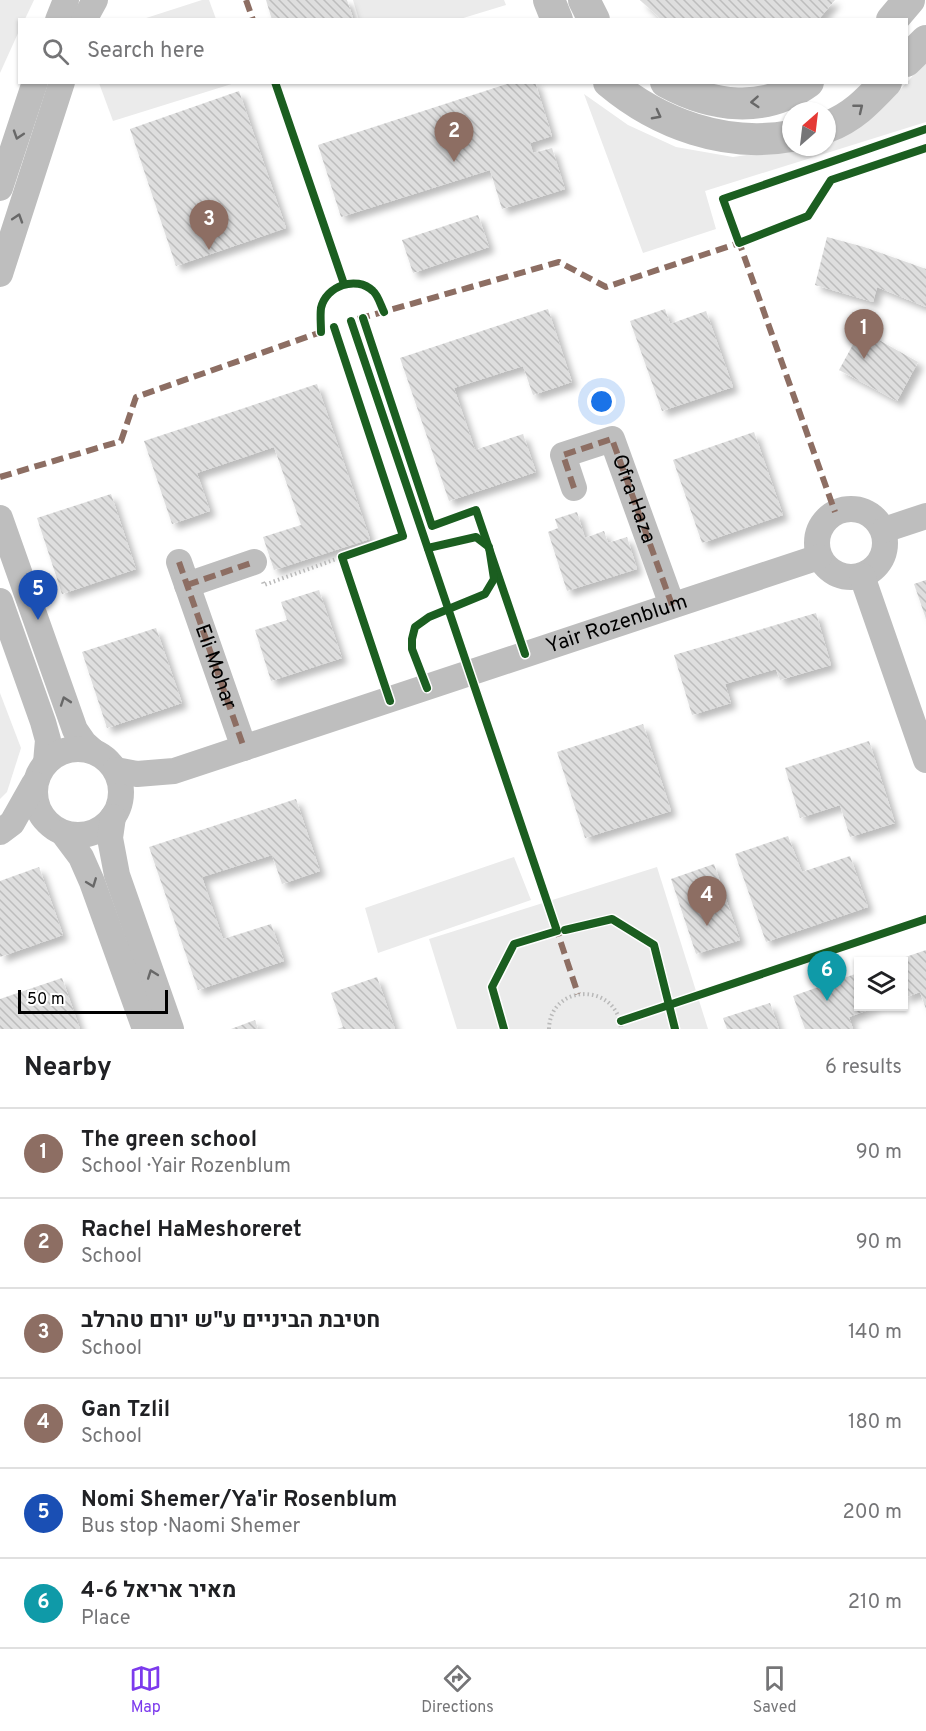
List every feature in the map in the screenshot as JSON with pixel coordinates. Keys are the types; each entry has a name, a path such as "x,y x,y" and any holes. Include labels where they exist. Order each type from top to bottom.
{"main road":[{"path":"549,0 556,18"},
{"path":"584,0 592,18"},
{"path":"894,18 909,0"},
{"path":"908,60 926,41"},
{"path":"611,84 630,100 672,122 725,137 754,141 782,137"},
{"path":"670,84 684,92 728,104 779,99 796,92 806,84"},
{"path":"836,124 861,108 884,84"}],"street":[{"path":"59,18 66,0"},
{"path":"85,18 95,0"},
{"path":"0,188 34,84"},
{"path":"0,274 61,84"},
{"name":"Ofra Haza","path":"574,488 563,455 612,439 672,605"},
{"path":"856,508 868,512 884,530 885,550 880,561 862,576 848,577 836,574 826,567 819,556 816,541 819,529 835,512 856,508"},
{"path":"884,530 926,516"},
{"path":"0,518 75,730 84,743 106,758 116,770 121,798 110,838 117,875 171,1029"},
{"name":"Yair Rozenblum","path":"174,771 819,556"},
{"name":"Eli Mohar","path":"244,748 183,574 254,562"},
{"path":"862,576 926,760"},
{"path":"0,601 48,740 34,799 40,814 50,826 59,831 81,857 144,1029"},
{"path":"0,833 16,817 50,758 63,750 78,748 93,751"},
{"path":"116,770 137,774 174,771"},
{"path":"0,833 36,827 79,836 95,832 107,824 138,792 174,771"}],"path":[{"path":"254,562 264,585 342,557"},
{"path":"549,1029 549,1022 554,1011 563,1001 574,995 587,993 600,996 615,1009 621,1021 621,1029"}],"shaded area":[{"path":"0,0 34,0 25,18 18,18 18,33 0,73"},
{"path":"202,0 209,0 216,18 146,18"},
{"path":"353,0 504,0 506,5 463,18 358,18"},
{"path":"926,61 926,122 836,150 836,136 870,118 905,84 908,84 908,81"},
{"path":"99,84 232,84 113,121"},
{"path":"584,94 628,125 676,147 733,157 782,150 782,156 817,156 705,191 716,229 643,253"},
{"path":"0,693 21,748 7,792 0,799"},
{"path":"514,857 531,900 378,953 365,908"},
{"path":"657,867 708,1029 457,1029 429,939"}],"building":[{"path":"266,0 347,0 353,18 271,18"},
{"path":"640,0 835,0 820,18 660,18"},
{"path":"507,84 536,84 552,136 530,143 533,153 552,148 565,189 502,209 490,170 341,217 318,145"},
{"path":"239,91 286,228 176,266 130,129"},
{"path":"478,215 489,247 413,273 402,240"},
{"path":"827,237 864,247 926,269 926,307 877,287 873,302 815,285"},
{"path":"548,309 572,382 533,395 523,366 454,388 475,450 523,434 536,472 449,501 400,358"},
{"path":"665,309 670,324 706,311 733,387 662,411 630,321"},
{"path":"861,330 918,362 897,401 839,370"},
{"path":"317,384 370,539 274,570 263,537 301,525 274,447 197,473 210,511 172,524 144,441"},
{"path":"754,432 783,515 702,543 673,460"},
{"path":"111,494 136,569 62,594 37,518"},
{"path":"577,512 585,538 604,531 608,543 627,537 637,569 567,591 548,532 558,528 555,519"},
{"path":"926,580 926,619 914,584"},
{"path":"319,590 342,658 271,681 255,630 287,620 281,602"},
{"path":"816,613 831,665 780,680 776,669 725,684 731,703 692,715 674,655"},
{"path":"156,628 182,703 107,728 82,652"},
{"path":"643,724 671,811 585,838 557,752"},
{"path":"869,741 895,823 850,837 840,805 800,818 785,768"},
{"path":"296,799 320,871 282,884 272,855 202,877 223,939 271,924 284,961 198,990 149,847"},
{"path":"788,836 802,872 850,856 868,907 766,942 735,854"},
{"path":"714,864 740,940 696,954 671,879"},
{"path":"39,867 63,935 0,957 0,881"},
{"path":"926,950 926,1009 920,992 908,996 908,957 906,957"},
{"path":"854,974 854,1011 866,1011 849,1017 853,1029 805,1029 793,996"},
{"path":"377,977 395,1029 337,1029 343,1027 331,993"},
{"path":"62,978 80,1029 0,1029 0,999"},
{"path":"770,1003 779,1029 727,1029 723,1018"},
{"path":"255,1020 258,1029 231,1029"}],"marked path":[{"path":"246,0 252,18"},
{"path":"738,239 835,512"},
{"path":"358,319 559,262 606,287 742,242"},
{"path":"0,477 121,441 136,397 324,331"},
{"path":"574,488 563,455 612,439 672,605"},
{"path":"179,562 244,748"},
{"path":"187,585 254,562"},
{"path":"563,930 557,931 578,994"}],"cycle path":[{"path":"276,84 344,284"},
{"path":"926,129 723,199 739,243 808,216 831,180 926,148"},
{"path":"321,332 321,308 324,300 342,285 366,286 376,295 384,312"},
{"path":"363,318 432,526 476,510 525,654"},
{"path":"351,321 557,931 514,944 492,987 504,1029"},
{"path":"334,327 403,536 342,557 390,701"},
{"path":"427,688 412,649 415,627 429,617 485,594 494,579 489,547 476,537 428,548"},
{"path":"565,930 612,919 654,945 675,1029"},
{"path":"621,1021 926,919"}],"place":[{"name":"Rachel HaMeshoreret","path":"454,162"},
{"name":"חטיבת הביניים ע\"ש יורם טהרלב","path":"209,250"},
{"name":"The green school","path":"864,359"},
{"name":"Nomi Shemer/Ya'ir Rosenblum","path":"38,620"},
{"name":"Gan Tzlil","path":"707,926"},
{"name":"מאיר אריאל 4-6","path":"827,1001"}]}
